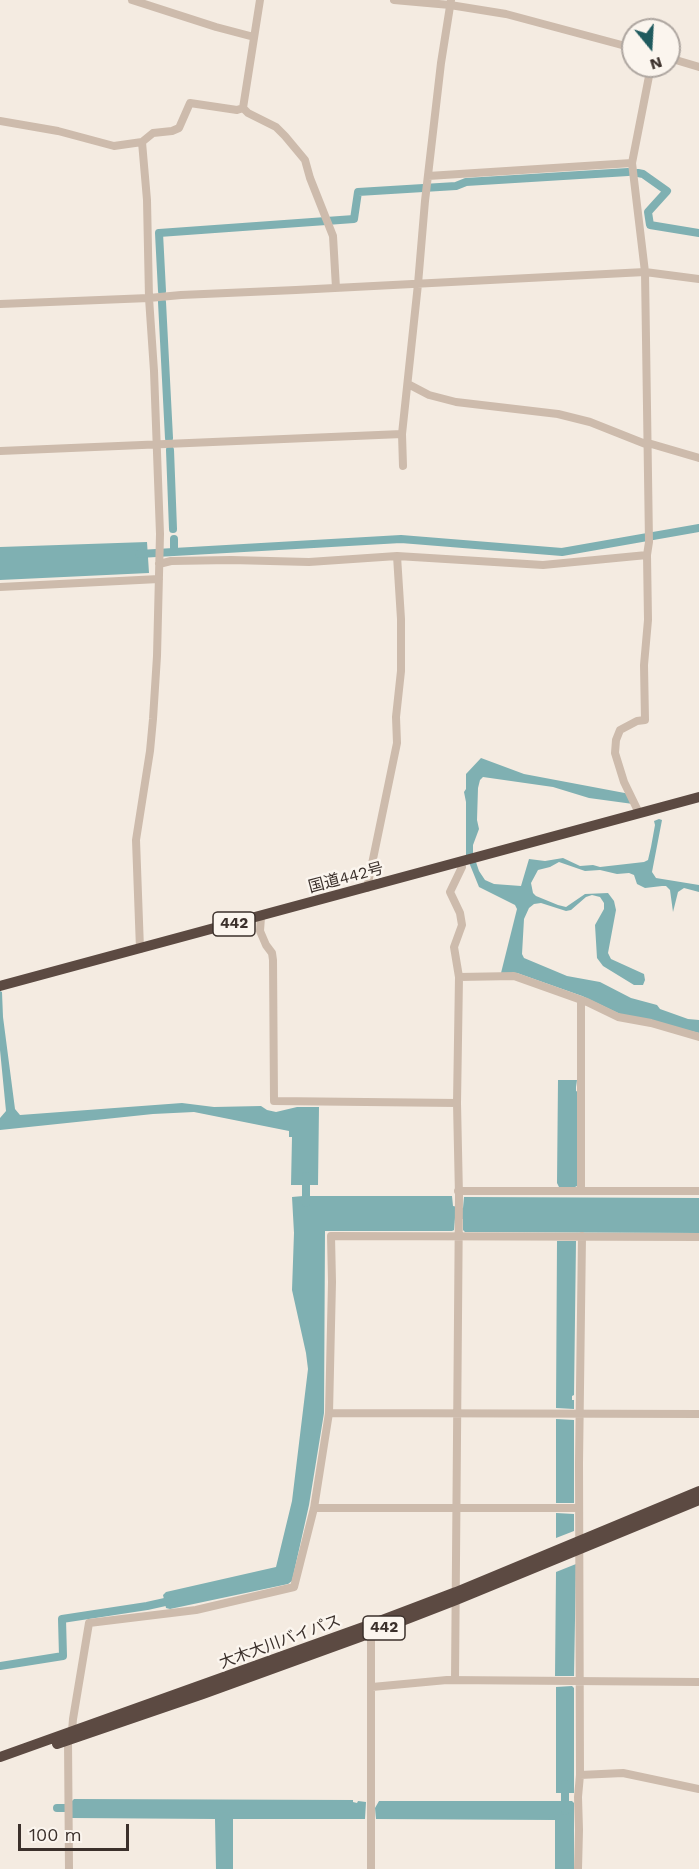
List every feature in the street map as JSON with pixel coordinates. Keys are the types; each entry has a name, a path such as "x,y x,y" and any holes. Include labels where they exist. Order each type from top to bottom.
{"highway":[{"name":"国道442号","path":"0,986 699,797"},
{"name":"大木大川バイパス","path":"0,1757 63,1738 371,1633 579,1545 699,1491"},
{"name":"大木大川バイパス","path":"579,1545 699,1500"},
{"name":"大木大川バイパス","path":"0,1764 63,1738 241,1672 456,1596"}],"street":[{"path":"132,0 254,37"},
{"path":"243,108 260,0"},
{"path":"394,0 451,2 621,45"},
{"path":"403,466 402,434 425,201 441,63 451,2"},
{"path":"681,62 699,67"},
{"path":"639,813 624,782 615,753 620,730 637,721 645,720 644,665 648,620 649,527 645,272 633,163 649,78"},
{"path":"0,121 58,131 114,146 142,142 153,133 179,128 190,103 237,111 243,108"},
{"path":"243,108 248,113 276,127 305,160 333,236 336,288"},
{"path":"140,949 136,840 150,751 158,652 159,579 154,371 149,298 147,200 142,142"},
{"path":"428,178 633,163"},
{"path":"0,304 645,272 699,279"},
{"path":"408,384 429,395 456,402 558,414 590,422 648,444 699,458"},
{"path":"0,451 402,434"},
{"path":"159,563 231,560 309,562 397,556 543,565 647,555"},
{"path":"367,888 397,743 396,717 401,671 401,619 397,556"},
{"path":"0,586 159,579"},
{"path":"455,1680 459,977 454,947 462,925 460,913 450,892 463,861"},
{"path":"261,916 260,931 272,953 273,960 274,1101 457,1103"},
{"path":"459,977 514,976 581,1000 618,1017 651,1023 699,1037"},
{"path":"581,1000 581,1191"},
{"path":"458,1194 699,1191"},
{"path":"69,1869 63,1738 73,1719 89,1623 196,1610 294,1587 314,1508 329,1413 331,1236 458,1234 699,1237"},
{"path":"578,1869 579,1414 582,1236"},
{"path":"329,1413 699,1414"},
{"path":"314,1508 579,1508"},
{"path":"371,1633 371,1869"},
{"path":"372,1687 455,1680 699,1682"},
{"path":"580,1775 623,1773 699,1788"}],"water":[{"path":"147,542 149,573 0,580 0,547"},
{"path":"481,758 524,774 630,794 633,804 589,798 553,787 483,777 478,788 479,829 473,845 473,853 479,871 485,880 494,884 521,886 529,859 545,861 563,858 580,866 600,867 644,862 648,860 654,821 662,820 652,872 656,878 699,885 699,892 684,888 678,892 673,912 670,890 666,886 645,888 637,884 634,875 629,873 585,871 559,862 538,870 531,883 536,896 566,907 585,894 608,893 614,901 616,910 608,953 611,959 644,974 643,985 634,985 603,966 597,958 595,925 604,909 604,903 600,897 592,895 586,897 571,910 566,911 541,903 534,904 529,908 524,919 522,954 524,958 567,976 600,982 631,998 657,1005 660,1009 688,1019 699,1020 699,1033 620,1014 582,996 517,973 501,973 517,909 515,905 479,887 466,855 464,792 466,774"},
{"path":"0,991 2,992 15,1109 20,1115 182,1103 214,1107 261,1106 276,1112 297,1107 319,1107 318,1185 291,1185 292,1137 289,1137 289,1131 194,1112 0,1130 0,1118 6,1111 0,1050"},
{"path":"558,1080 577,1080 577,1186 575,1187 559,1187 557,1183"},
{"path":"303,1194 310,1196 452,1196 453,1206 463,1208 464,1197 699,1198 699,1233 465,1232 463,1219 455,1218 452,1231 325,1231 324,1413 309,1505 292,1581 288,1584 166,1608 163,1595 166,1592 276,1567 292,1501 308,1369 292,1290 294,1233 292,1197 303,1196"},
{"path":"557,1241 576,1241 574,1395 572,1396 574,1409 556,1408"},
{"path":"556,1419 574,1420 574,1503 556,1503"},
{"path":"556,1513 574,1514 574,1531 556,1538"},
{"path":"576,1564 574,1676 555,1676 556,1572"},
{"path":"572,1686 574,1688 574,1793 556,1793 556,1687"},
{"path":"74,1799 353,1800 357,1803 358,1801 366,1802 365,1819 233,1819 233,1869 216,1869 215,1819 72,1818"},
{"path":"379,1801 572,1801 574,1803 574,1869 555,1869 555,1820 376,1819 375,1808"}],"waterway":[{"path":"162,291 159,233 354,219 358,192 456,186 466,182 628,172"},
{"path":"638,173 667,191 648,212 650,225 699,233"},
{"path":"162,302 169,438"},
{"path":"170,450 173,529"},
{"path":"139,554 401,539 562,552 699,528"},
{"path":"174,539 174,552"},
{"path":"306,1176 306,1203"},
{"path":"0,1666 63,1656 62,1619 174,1600"},
{"path":"565,1784 565,1811"},
{"path":"57,1808 74,1808"}]}
